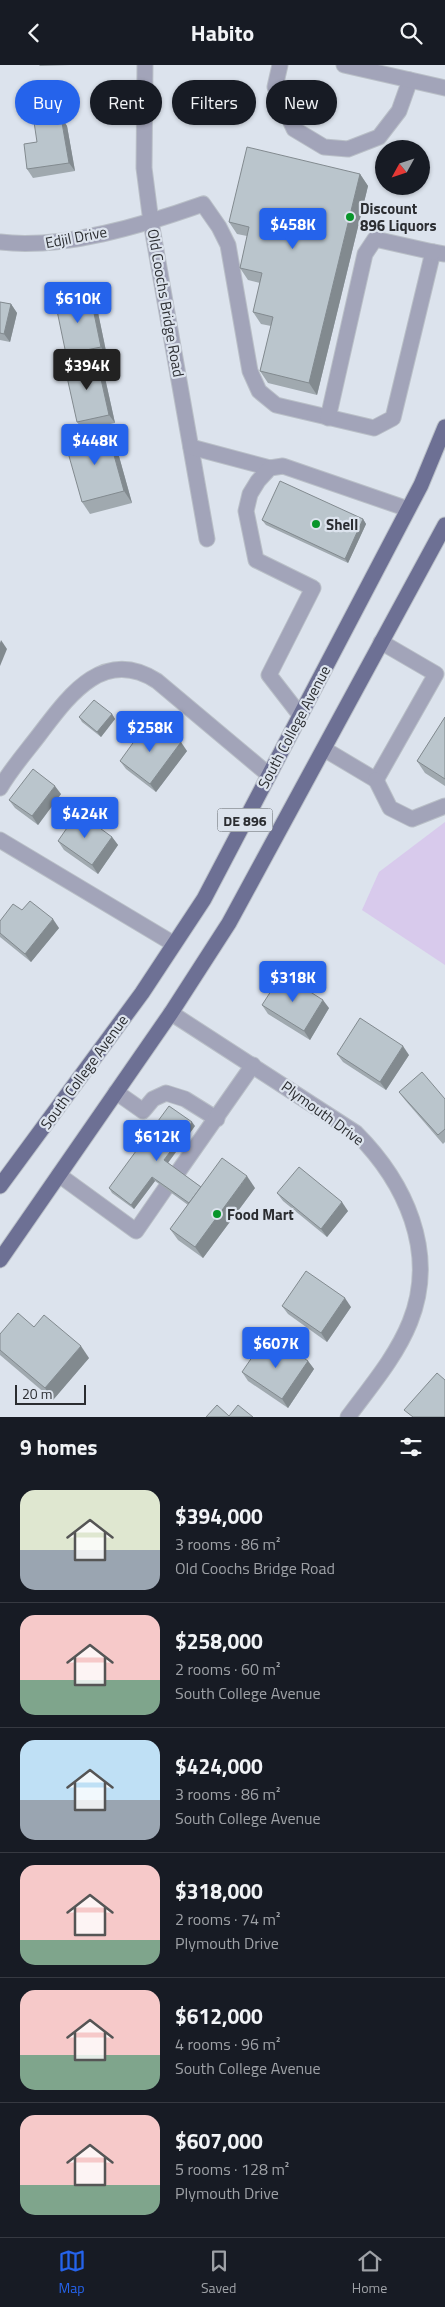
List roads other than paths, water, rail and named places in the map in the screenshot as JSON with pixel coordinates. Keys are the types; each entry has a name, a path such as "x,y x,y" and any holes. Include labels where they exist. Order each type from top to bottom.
{"main road":[{"name":"South College Avenue","path":"0,1186 142,993 204,899 421,485 445,427"},
{"name":"DE 896","path":"0,1260 171,1013 229,923 445,525"}],"street":[{"name":"Old Coochs Bridge Road","path":"145,65 144,168 151,222 207,539"},
{"path":"280,65 275,87 294,129 324,147 348,149 379,137 399,111 410,80"},
{"path":"344,65 445,88"},
{"name":"Edjil Drive","path":"0,242 23,245 49,243 151,222 203,204 219,227 228,245 250,371 258,391 276,405 328,417"},
{"path":"375,239 439,253 393,418 374,428 328,417 364,254 375,239"},
{"path":"191,447 270,468 283,467 408,509"},
{"path":"270,468 258,481 250,494 246,511 256,560 312,588 269,675 300,715"},
{"path":"376,780 441,673 381,642"},
{"path":"0,788 77,688 89,679 122,669 138,670 156,681 269,775"},
{"path":"324,749 376,780 390,808 412,819 445,806"},
{"path":"0,840 174,944"},
{"name":"Plymouth Drive","path":"171,1013 356,1133 378,1155 396,1181 408,1206 417,1235 420,1267 417,1296 410,1321 397,1349 348,1417"},
{"path":"178,1172 217,1119 253,1065"},
{"path":"116,1092 142,1111 154,1099 166,1093 185,1099 217,1119"},
{"path":"59,1175 136,1231 166,1189"}],"place":[{"name":"Discount 896 Liquors","path":"350,217"},
{"name":"Shell","path":"316,524"},
{"name":"Food Mart","path":"217,1214"}]}
